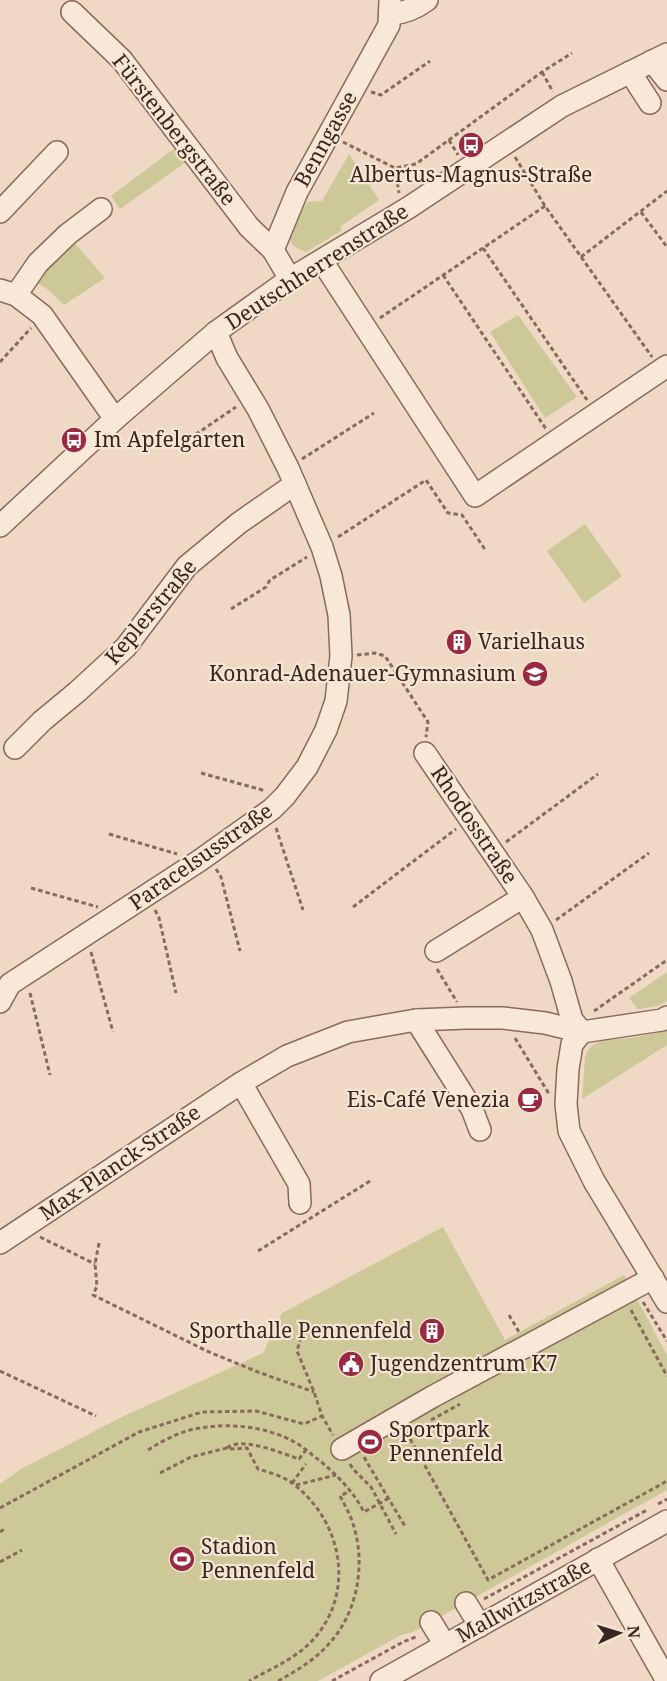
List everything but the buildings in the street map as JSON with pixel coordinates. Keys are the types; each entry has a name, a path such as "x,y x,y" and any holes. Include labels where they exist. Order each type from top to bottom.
{"street":[{"path":"390,7 405,13 427,0"},
{"name":"Benngasse","path":"273,250 297,192 389,25 390,7"},
{"name":"Fürstenbergstraße","path":"72,12 122,60 249,227 273,250"},
{"path":"660,57 667,80"},
{"name":"Deutschherrenstraße","path":"0,526 115,419 216,332 290,279 408,208 562,106 660,57"},
{"path":"630,72 650,103"},
{"path":"0,212 57,152"},
{"path":"101,209 68,234 8,292 42,315 115,419"},
{"path":"273,250 290,279"},
{"path":"322,261 475,496 664,368"},
{"name":"Paracelsusstraße","path":"0,1002 10,984 204,857 278,802 306,767 326,730 336,701 341,656 339,615 322,547 292,476 227,358 216,332"},
{"name":"Keplerstraße","path":"15,748 126,647 187,566 292,476"},
{"name":"Rhodosstraße","path":"425,753 524,897 542,930 561,981 572,1020 586,1023"},
{"name":"Rhodosstraße","path":"436,951 524,897"},
{"name":"Max-Planck-Straße","path":"0,1243 241,1083 286,1056 348,1032 416,1020 466,1018 503,1018 545,1023 665,1022"},
{"path":"416,1020 472,1109 480,1130"},
{"path":"586,1023 572,1044 568,1069 566,1104 569,1131 594,1180 667,1302"},
{"path":"241,1083 299,1184 300,1203"},
{"path":"342,1449 432,1397 653,1278"},
{"name":"Mallwitzstraße","path":"381,1681 437,1632 480,1626 667,1521"},
{"path":"598,1559 661,1679"},
{"path":"467,1605 480,1626"}],"path":[{"path":"328,135 395,168 416,164 542,72 572,53"},
{"path":"355,87 381,95 429,61"},
{"path":"542,72 552,91"},
{"path":"448,140 456,152"},
{"path":"506,142 545,206 664,368"},
{"path":"395,168 398,192"},
{"path":"581,257 667,191"},
{"path":"366,328 545,206"},
{"path":"640,212 667,247"},
{"path":"483,248 597,414"},
{"path":"443,275 555,443"},
{"path":"0,362 42,315"},
{"path":"177,447 250,398"},
{"path":"292,476 374,413"},
{"path":"231,609 266,587 270,580 426,480 448,513 462,515 486,551"},
{"path":"341,656 375,653 385,656 428,722 425,753"},
{"path":"201,774 278,802 274,823 303,910"},
{"path":"493,852 598,774"},
{"path":"352,907 470,819"},
{"path":"109,834 204,857 221,878 240,951"},
{"path":"542,930 649,853"},
{"path":"31,888 120,914"},
{"path":"148,895 159,918 176,993"},
{"path":"86,936 113,1032"},
{"path":"436,951 432,961 466,1018"},
{"path":"586,1023 667,960"},
{"path":"25,975 50,1076"},
{"path":"503,1018 553,1100"},
{"path":"258,1251 370,1181"},
{"path":"22,1228 95,1264"},
{"path":"99,1243 95,1264 97,1286 93,1295 209,1352 314,1392"},
{"path":"629,1307 667,1376"},
{"path":"303,1330 297,1351 326,1425"},
{"path":"0,1371 96,1416"},
{"path":"425,1423 463,1403"},
{"path":"0,1508 139,1432 202,1412 256,1411 304,1424 321,1416"},
{"path":"148,1449 166,1439 193,1429 221,1426 248,1427 273,1432 306,1450 336,1475 358,1501 364,1512 389,1498"},
{"path":"408,1432 488,1580 667,1481"},
{"path":"160,1473 191,1457 226,1448 232,1444 243,1443 298,1459 306,1450"},
{"path":"226,1448 247,1448 258,1469 283,1477 294,1484 321,1512 331,1530 338,1558 339,1582 335,1602 326,1623 302,1652 249,1681"},
{"path":"342,1449 353,1469 371,1487 396,1534"},
{"path":"365,1460 406,1528"},
{"path":"294,1484 306,1464"},
{"path":"294,1484 336,1475"},
{"path":"278,1681 299,1670 328,1646 349,1614 359,1576 359,1548 354,1527 340,1496 350,1491"},
{"path":"467,1605 667,1499"},
{"path":"0,1532 6,1528"},
{"path":"0,1562 22,1550"},
{"path":"332,1681 403,1642 437,1632"}],"shaded area":[{"path":"175,148 186,162 120,209 111,196"},
{"path":"349,154 379,200 341,226 341,231 306,252 300,250 293,245 289,237 307,202 322,201"},
{"path":"74,242 105,278 64,305 50,291 32,279"},
{"path":"518,315 577,397 545,418 490,332"},
{"path":"585,524 622,576 584,603 547,551"},
{"path":"667,972 667,1001 658,1006 638,1009 629,998"},
{"path":"667,1031 667,1045 582,1099 585,1057 594,1044 605,1040"},
{"name":"Sportpark Pennenfeld","path":"443,1227 505,1340 624,1275 667,1355 667,1490 413,1632 401,1635 318,1681 0,1681 0,1484 21,1469 124,1416 263,1353 282,1313"}],"place":[{"name":"Albertus-Magnus-Straße","path":"471,145"},
{"name":"Im Apfelgarten","path":"74,440"},
{"name":"Varielhaus","path":"459,642"},
{"name":"Konrad-Adenauer-Gymnasium","path":"535,674"},
{"name":"Eis-Café Venezia","path":"530,1100"},
{"name":"Sporthalle Pennenfeld","path":"432,1331"},
{"name":"Jugendzentrum K7","path":"351,1364"},
{"name":"Sportpark Pennenfeld","path":"370,1442"},
{"name":"Stadion Pennenfeld","path":"182,1559"}]}
